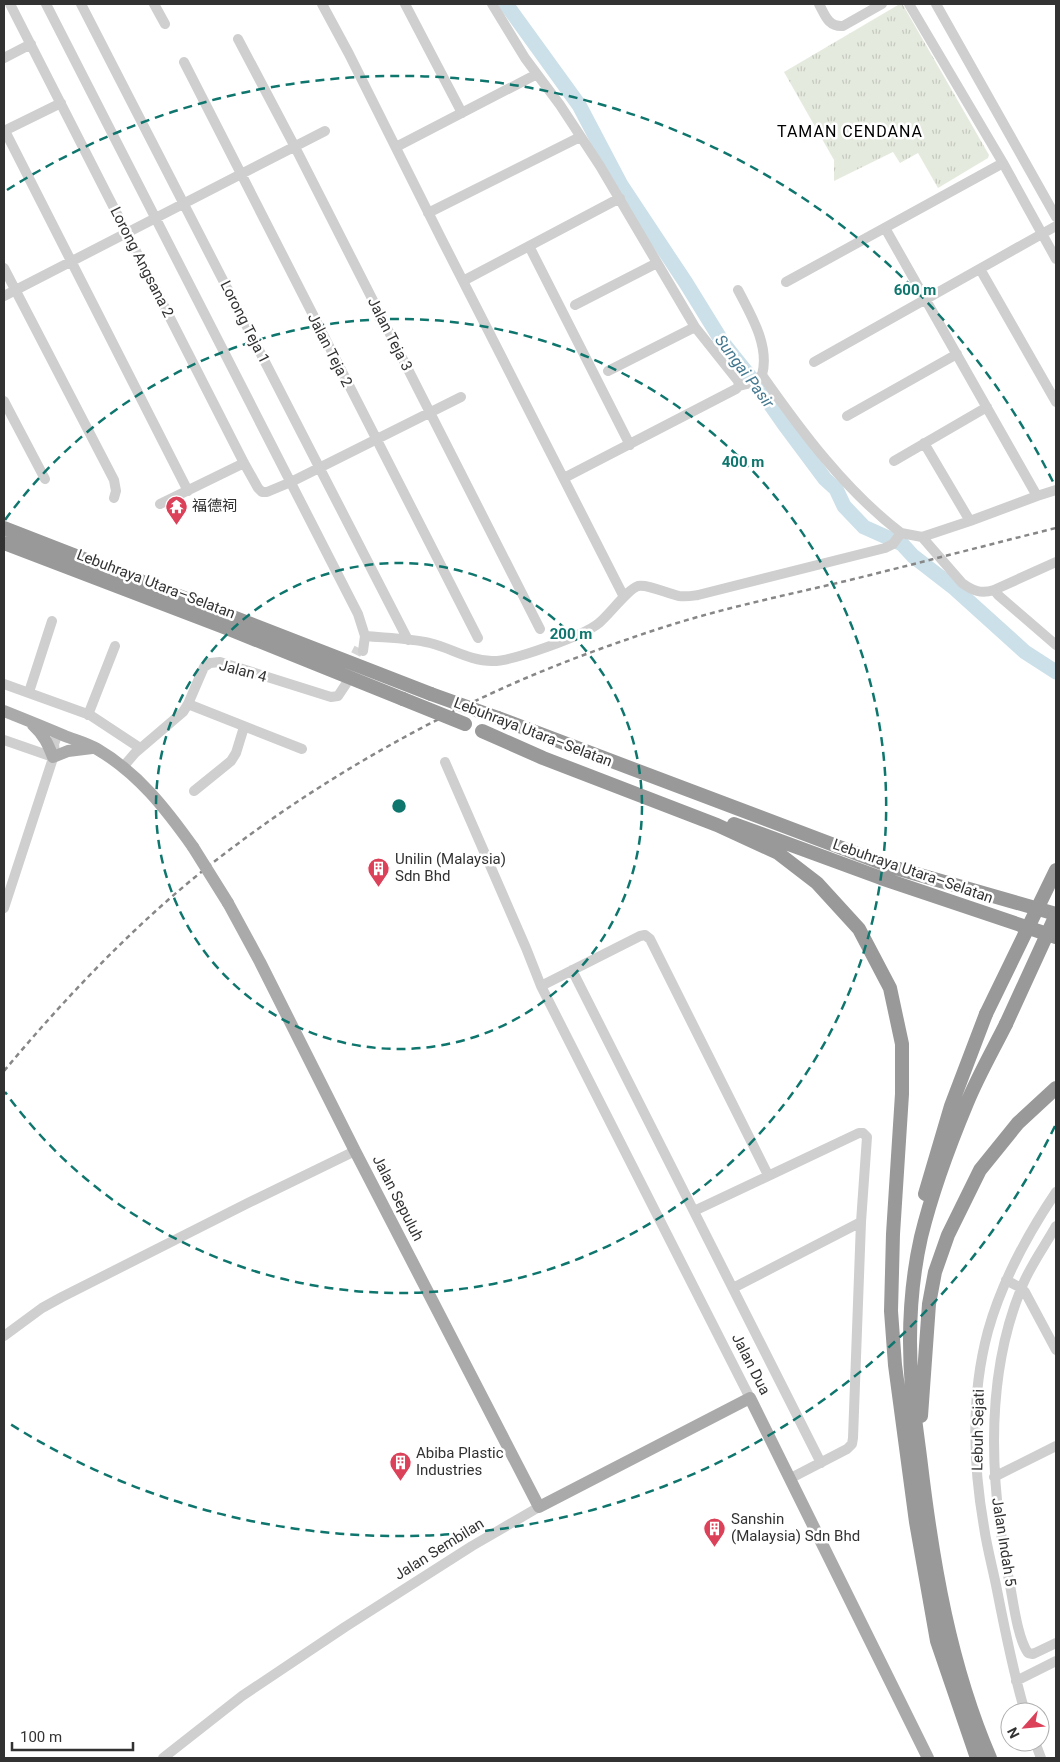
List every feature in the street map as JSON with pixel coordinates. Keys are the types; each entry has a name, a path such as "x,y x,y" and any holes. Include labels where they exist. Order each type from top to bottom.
{"highway":[{"name":"Lebuhraya Utara–Selatan","path":"4,528 431,694 892,868 1056,914"},
{"name":"Lebuhraya Utara–Selatan","path":"4,543 229,629 482,731 881,878 1056,937"},
{"path":"482,731 543,758 717,826 778,853 817,883 859,929 890,988 902,1044 902,1094 893,1234 891,1311 895,1365 916,1522 937,1641 977,1758"},
{"path":"900,1405 902,1320 906,1272 918,1216 951,1106 986,1014 1056,870"},
{"path":"990,1758 964,1691 950,1638 929,1533 912,1389 910,1345 914,1276 921,1238 932,1200 967,1102 1006,1024 1056,914"},
{"path":"919,1449 929,1304 935,1272 948,1235 980,1170 1018,1123 1056,1088"}],"main road":[{"name":"Jalan Sepuluh","path":"4,712 95,748 123,767 158,800 193,847 228,903 260,962 539,1507"},
{"path":"28,720 42,733 54,755 68,751 95,748"},
{"name":"Jalan Dua","path":"750,1398 928,1758"},
{"name":"Jalan Sembilan","path":"539,1507 750,1398"}],"street":[{"name":"Lorong Angsana 2","path":"10,4 258,488 262,492 267,492 291,482"},
{"path":"46,4 358,614 363,645 408,640 431,643 475,659 493,661 508,659 557,643 591,629 638,586 677,595 698,595 886,548 897,538 922,537 1056,490"},
{"name":"Lorong Teja 1","path":"81,4 408,640"},
{"path":"154,4 165,24"},
{"path":"322,4 624,597"},
{"path":"405,4 462,113"},
{"path":"492,4 516,46 560,105 620,198 695,327 738,381 739,386"},
{"path":"819,4 830,23 836,26 843,26 882,4"},
{"path":"909,4 1003,163 1056,259"},
{"path":"936,4 1056,217"},
{"name":"Jalan Teja 3","path":"238,39 295,147 540,629"},
{"path":"4,58 30,44"},
{"name":"Jalan Teja 2","path":"184,62 478,638"},
{"path":"396,147 537,74"},
{"path":"60,103 5,131 188,490"},
{"path":"4,296 325,131"},
{"path":"428,213 580,137"},
{"path":"786,282 1003,163"},
{"path":"463,281 620,198"},
{"path":"814,362 1056,226"},
{"path":"885,228 1037,496"},
{"path":"529,246 630,445"},
{"path":"575,306 657,263"},
{"path":"4,268 114,480 116,490 114,498"},
{"path":"980,269 1056,402"},
{"path":"564,478 630,445 739,386 757,379 765,357 752,317 738,290"},
{"path":"608,372 695,327"},
{"path":"847,416 957,354"},
{"path":"757,379 897,538"},
{"path":"291,482 461,397"},
{"path":"4,401 45,479"},
{"path":"894,461 987,407"},
{"path":"924,443 970,521"},
{"path":"160,504 244,463"},
{"path":"922,537 962,583 978,592 994,590 1056,562"},
{"path":"994,590 1056,645"},
{"path":"29,692 52,621"},
{"path":"88,715 114,646"},
{"name":"Jalan 4","path":"123,767 140,748 175,719 188,704 204,667 215,662 327,696 336,697 343,686"},
{"path":"4,684 88,715 140,748"},
{"path":"188,704 302,749"},
{"path":"194,791 231,762 236,753 244,727"},
{"path":"4,908 54,755 60,747 62,734"},
{"path":"4,740 54,755"},
{"name":"Jalan Dua","path":"445,762 541,986 750,1398"},
{"path":"541,986 640,936 645,935 650,939 768,1175"},
{"path":"572,970 821,1463"},
{"path":"694,1211 859,1133 863,1133 866,1137 852,1444 848,1449 791,1478"},
{"path":"4,1336 42,1308 62,1297 355,1150"},
{"name":"Lebuh Sejati","path":"1022,1702 984,1527 978,1479 976,1431 979,1378 986,1341 1006,1280 1029,1234 1056,1195"},
{"path":"733,1288 861,1222"},
{"name":"Jalan Indah 5","path":"1056,1226 1021,1288 1005,1337 998,1379 994,1435 994,1477 1006,1562 1018,1624 1025,1649 1028,1653 1033,1654 1056,1643"},
{"path":"1006,1280 1021,1288 1056,1350"},
{"path":"994,1477 1056,1446"},
{"name":"Jalan Sembilan","path":"163,1758 230,1705 258,1686 464,1552 539,1507"},
{"path":"1016,1681 1056,1661"}],"green space":[{"path":"898,5 903,5 989,155 988,158 938,188 918,153 900,163 893,152 834,181 834,160 784,72"}],"waterway":[{"name":"Sungai Pasir","path":"506,4 579,105 621,185 723,343 759,388 825,479 836,489 844,506 864,527 902,544 913,556 953,587 1025,652 1056,672"}],"tunnel":[{"path":"349,668 359,648"}],"railway":[{"path":"4,1071 104,961 146,920 204,869 242,840 322,786 405,737 447,715 511,684 661,628 731,608 1056,528"}],"place":[{"name":"福德祠","path":"176,525"},
{"name":"Unilin (Malaysia) Sdn Bhd","path":"379,887"},
{"name":"Abiba Plastic Industries","path":"400,1481"},
{"name":"Sanshin (Malaysia) Sdn Bhd","path":"715,1547"}],"district":[{"name":"TAMAN CENDANA","path":"850,131"}]}
